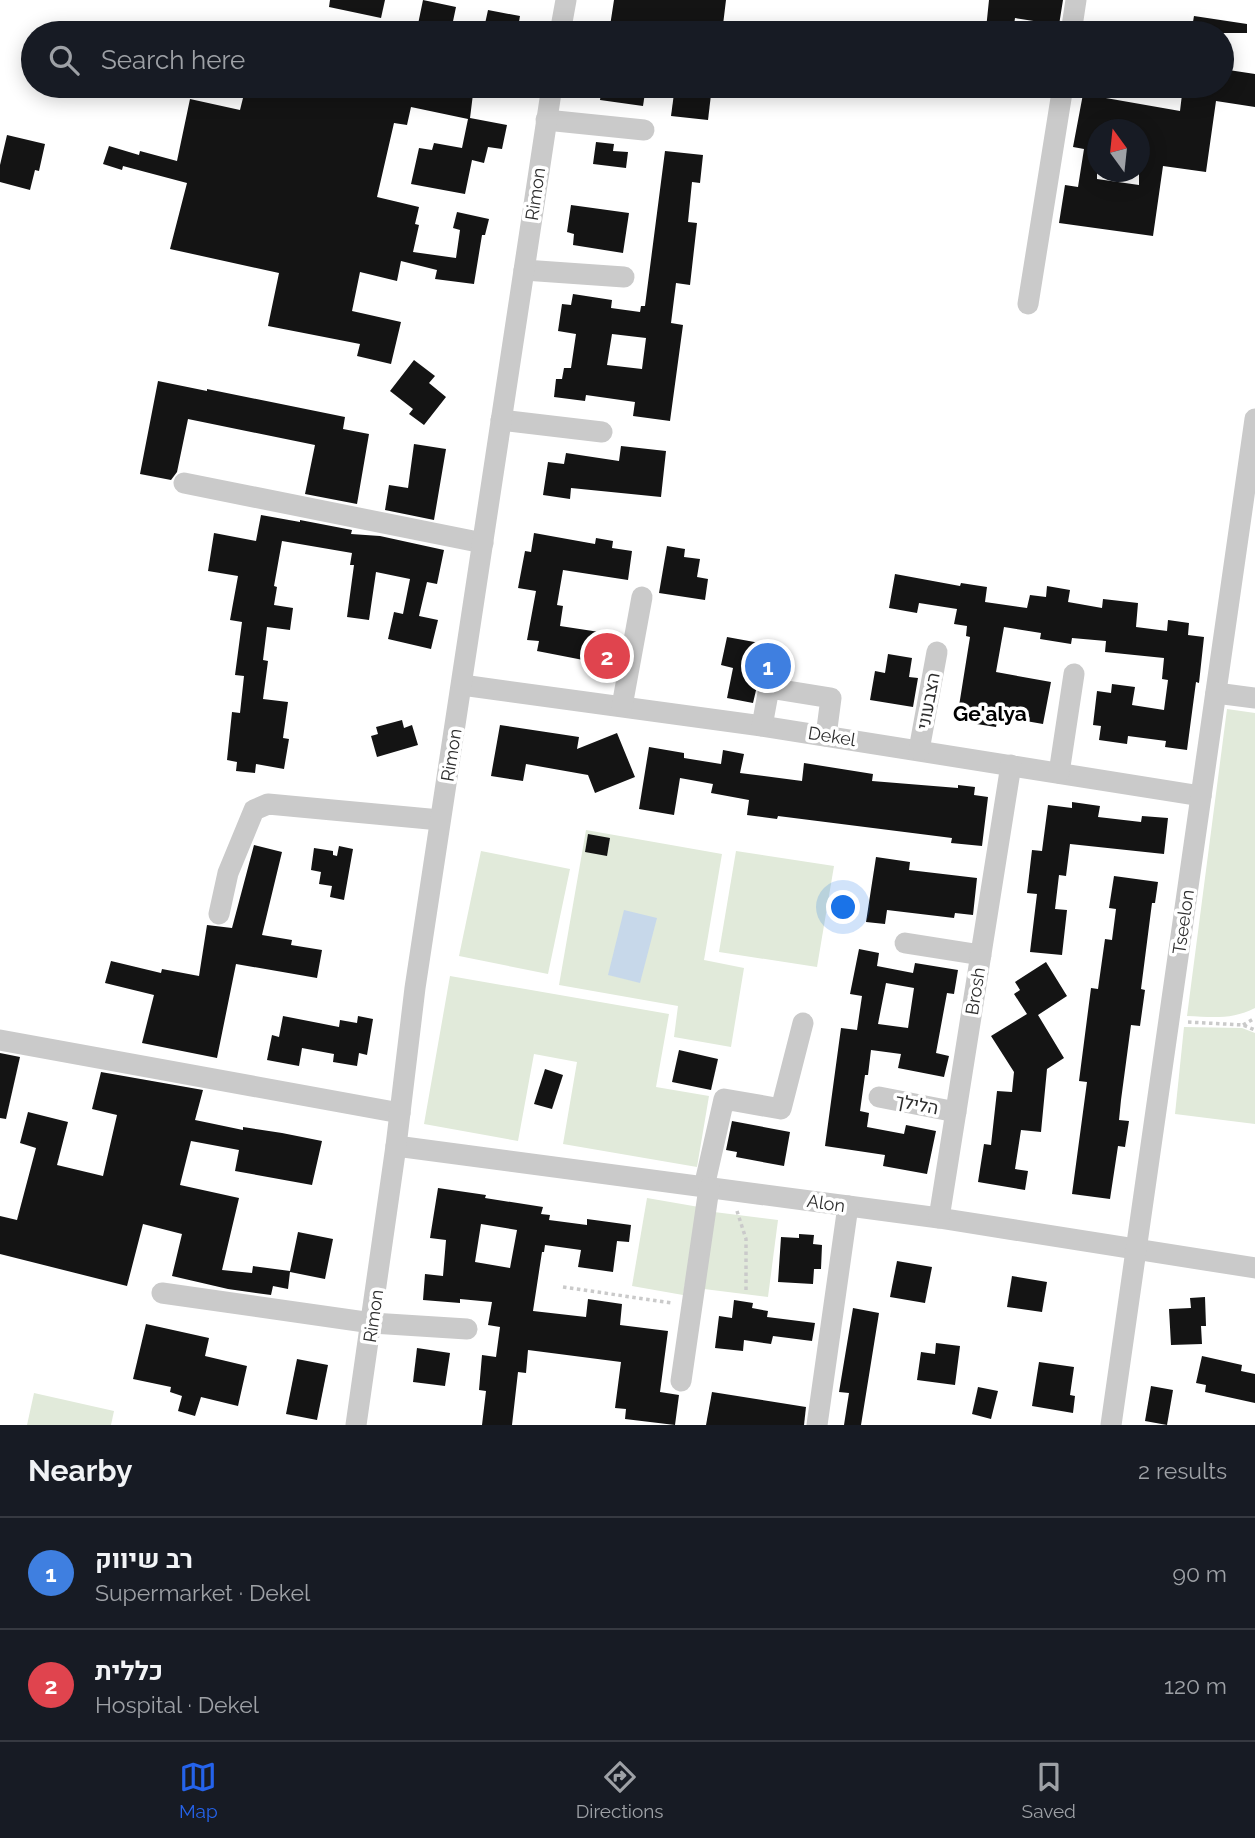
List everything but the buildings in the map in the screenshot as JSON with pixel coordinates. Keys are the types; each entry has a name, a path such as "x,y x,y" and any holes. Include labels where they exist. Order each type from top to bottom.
{"street":[{"path":"562,21 566,0"},
{"path":"1073,21 1076,0"},
{"name":"Rimon","path":"356,1425 396,1146 415,988 550,98"},
{"path":"1028,304 1061,98"},
{"path":"546,120 644,131"},
{"path":"524,270 624,276"},
{"name":"Tseelon","path":"1111,1425 1255,419"},
{"path":"500,420 602,432"},
{"path":"184,483 482,543"},
{"path":"622,706 642,597"},
{"name":"הצבעוני","path":"919,750 937,652"},
{"path":"1059,773 1074,674"},
{"name":"Dekel","path":"462,685 762,726 1201,796"},
{"path":"762,726 769,688 831,698 826,736"},
{"path":"1216,693 1255,698"},
{"name":"Brosh","path":"939,1218 1011,765"},
{"path":"219,914 228,873 254,810 268,804 440,820"},
{"path":"905,943 981,955"},
{"path":"681,1381 706,1187 724,1099 781,1109 803,1023"},
{"path":"0,1040 400,1114"},
{"name":"הלילך","path":"879,1097 956,1112"},
{"name":"Alon","path":"396,1146 939,1218 1255,1268"},
{"path":"817,1425 848,1206"},
{"path":"162,1293 372,1323 467,1329"}],"path":[{"path":"1243,1025 1255,1018"},
{"path":"1168,1021 1243,1025 1255,1030"},
{"path":"731,1191 746,1239 746,1291"},
{"path":"563,1287 691,1306"}],"green space":[{"path":"1227,709 1255,713 1255,1008 1230,1016 1187,1016"},
{"path":"586,830 722,854 704,960 744,968 731,1047 674,1037 678,1006 559,985"},
{"path":"481,851 570,869 548,974 459,956"},
{"path":"736,851 834,866 817,967 719,952"},
{"path":"450,976 669,1014 656,1087 709,1096 697,1167 563,1144 577,1062 534,1054 518,1141 424,1124"},
{"path":"1184,1027 1242,1028 1255,1033 1255,1124 1175,1114"},
{"path":"647,1198 699,1207 683,1295 632,1286"},
{"path":"714,1212 778,1220 768,1297 704,1289"},
{"path":"34,1393 114,1411 111,1425 27,1425"}],"water":[{"path":"624,910 657,918 640,983 608,975"}],"place":[{"name":"כללית","path":"607,656"},
{"name":"רב שיווק","path":"768,666"}],"district":[{"name":"Ge'alya","path":"990,713"}]}
